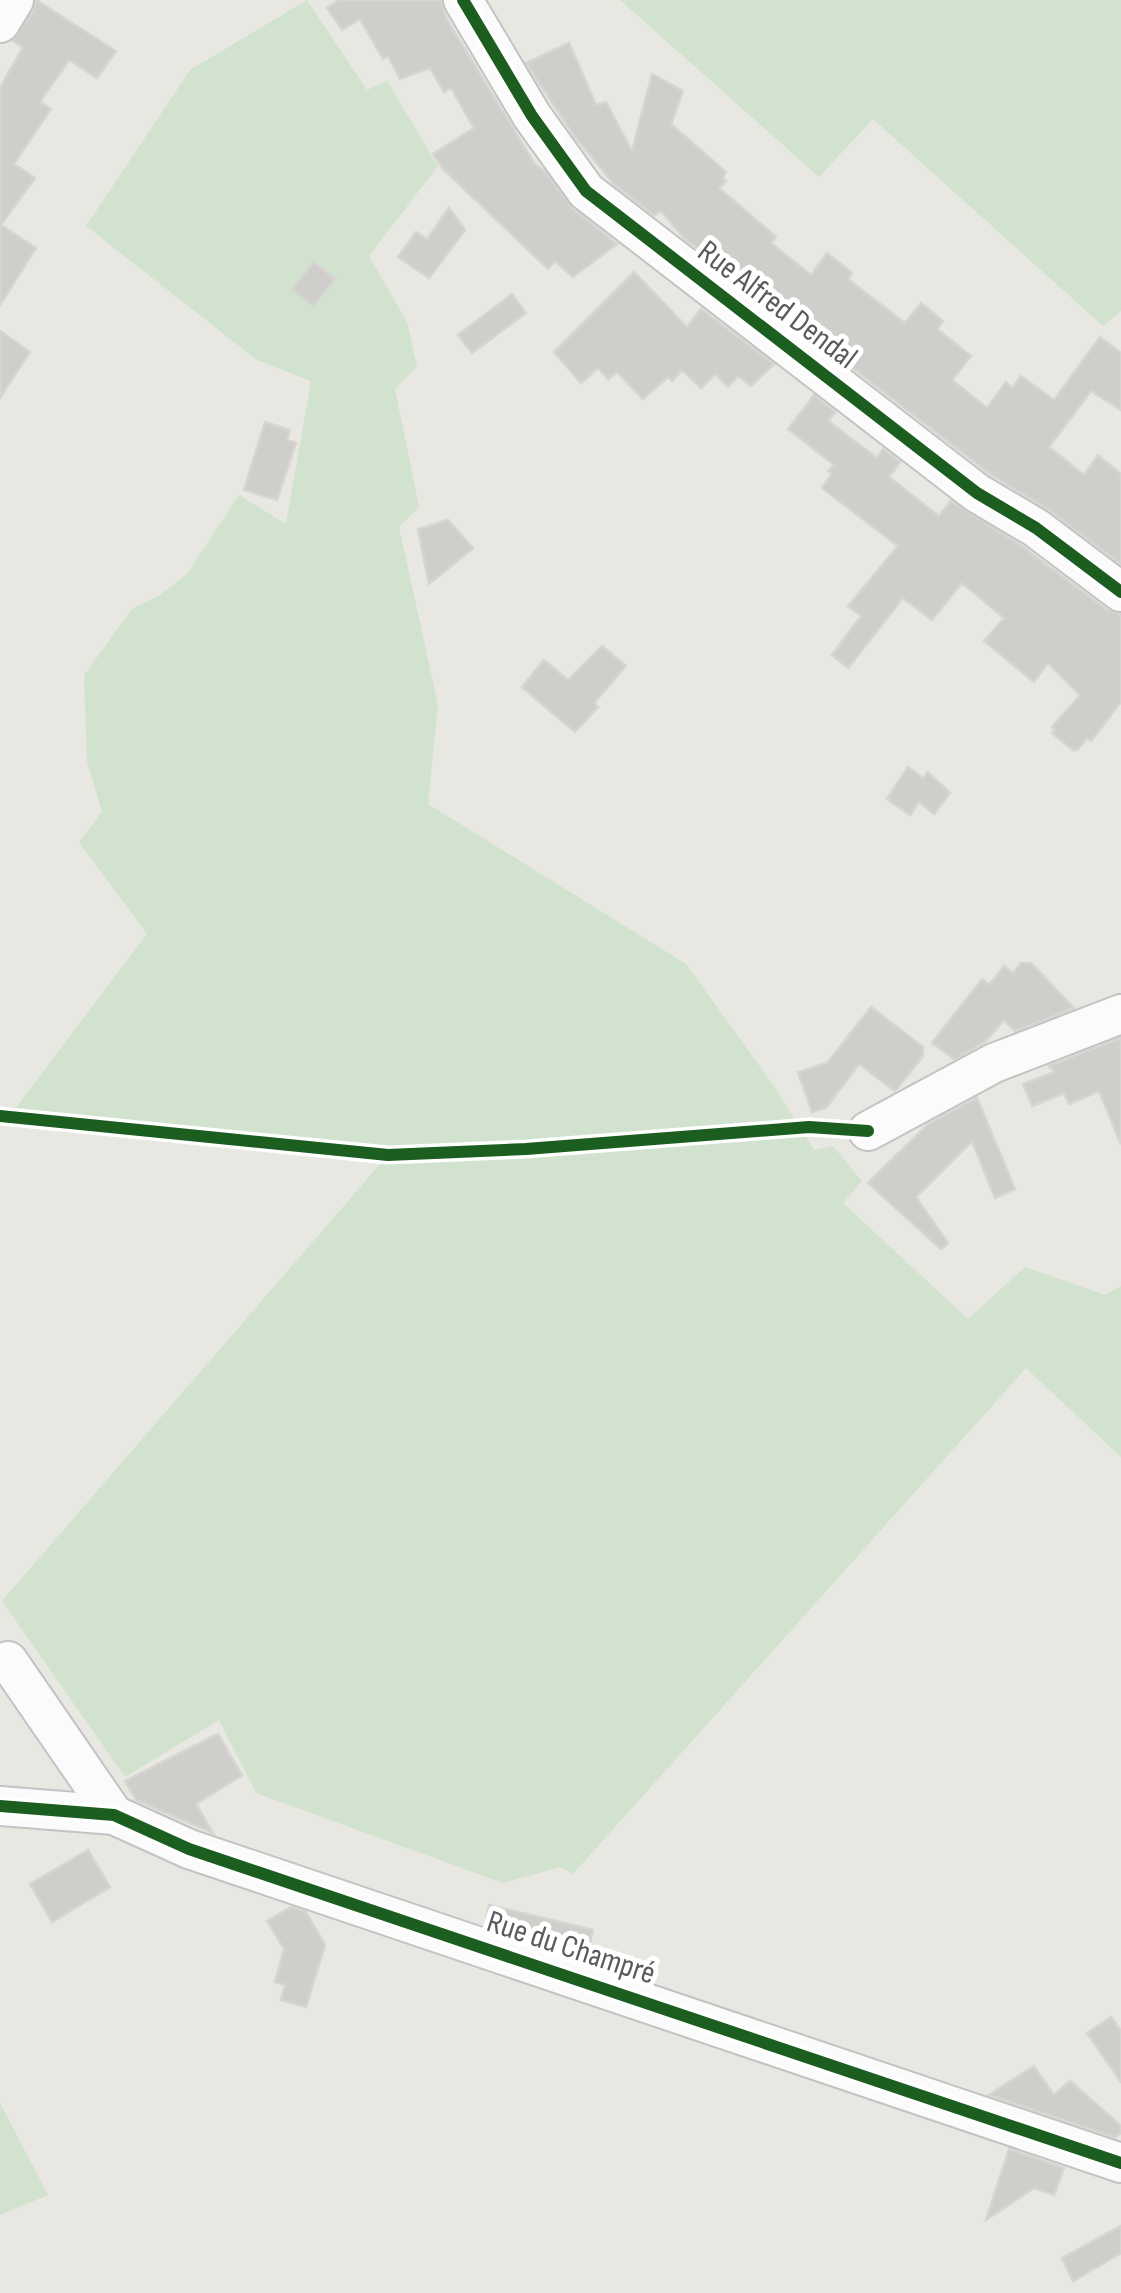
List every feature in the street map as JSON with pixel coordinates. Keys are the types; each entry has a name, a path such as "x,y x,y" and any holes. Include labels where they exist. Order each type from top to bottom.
{"street":[{"path":"0,23 14,0"},
{"name":"Rue Alfred Dendal","path":"463,0 532,116 590,194 977,493 1036,528 1121,592"},
{"path":"868,1131 994,1063 1121,1014"},
{"path":"3,1665 114,1815"},
{"name":"Rue du Champré","path":"0,1806 114,1815 188,1848 1121,2163"}],"green space":[{"path":"307,0 367,90 387,81 438,166 369,256 407,322 417,367 395,389 419,507 399,527 438,705 428,804 686,964 774,1086 814,1150 833,1146 862,1181 843,1203 968,1319 1025,1267 1105,1295 1121,1286 1121,1457 1026,1368 573,1874 561,1867 503,1883 256,1793 219,1720 125,1777 2,1601 387,1156 8,1118 147,934 79,842 102,812 87,761 84,675 133,608 157,597 187,574 239,495 286,524 311,381 257,360 86,226 190,70"},
{"path":"620,0 1121,0 1121,311 1103,326 873,119 819,177"},
{"path":"0,2103 48,2195 0,2215"}],"building":[{"path":"36,0 116,51 97,78 69,60 40,102 51,109 14,164 35,178 1,225 36,248 0,305 0,88 23,47 13,41 33,12"},
{"path":"339,0 441,0 446,18 534,163 572,208 617,244 573,277 555,261 548,269 442,168 433,154 474,128 451,88 444,92 430,68 400,79 388,56 383,59 360,19 342,30 327,8"},
{"path":"569,43 596,105 606,102 632,151 652,74 683,91 671,124 726,172 726,181 719,188 776,237 771,243 811,275 827,253 852,273 848,279 905,323 921,303 943,321 937,329 971,356 952,380 987,408 1006,382 1012,388 1021,376 1054,400 1100,337 1121,353 1121,410 1091,391 1049,447 1084,475 1098,455 1121,474 1121,564 1049,510 990,474 683,237 661,211 654,215 615,185 575,137 526,63"},
{"path":"449,208 465,230 429,278 398,257 416,232 427,239"},
{"path":"314,262 335,279 313,306 292,289"},
{"path":"634,272 687,327 701,309 774,364 751,386 738,376 728,387 715,374 701,388 682,370 643,399 617,372 608,379 598,368 581,383 554,352"},
{"path":"512,294 526,313 472,353 458,335"},
{"path":"0,331 30,352 0,398"},
{"path":"814,395 835,412 828,421 877,458 883,449 900,462 889,477 939,516 951,501 1023,547 1107,610 1121,614 1121,702 1091,741 1087,738 1073,750 1052,733 1052,727 1080,695 1048,663 1034,682 984,641 1004,618 962,583 932,620 903,598 848,668 832,655 861,616 848,606 898,546 822,488 834,465 788,429"},
{"path":"265,422 290,430 287,440 296,443 277,500 244,490"},
{"path":"448,520 473,548 429,584 418,529"},
{"path":"602,646 626,666 575,732 522,687 544,660 568,680"},
{"path":"908,767 923,778 928,772 950,793 934,814 919,802 910,815 887,799"},
{"path":"1021,963 1031,963 1074,1008 1015,1031 1004,1020 985,1042 954,1059 932,1043 982,979 989,985 1004,966 1013,973"},
{"path":"871,1007 923,1047 923,1056 895,1091 859,1064 826,1108 812,1112 798,1072 827,1063"},
{"path":"1121,1038 1121,1144 1099,1091 1069,1104 1064,1093 1032,1106 1023,1084 1055,1072 1049,1066"},
{"path":"977,1098 1015,1189 995,1198 972,1141 916,1197 948,1243 941,1249 868,1183 927,1125"},
{"path":"218,1734 242,1775 196,1804 213,1833 136,1800 125,1781"},
{"path":"88,1850 110,1887 52,1922 30,1884"},
{"path":"489,1905 593,1930 586,1959 485,1925"},
{"path":"291,1907 306,1912 325,1945 306,2007 281,2000 285,1985 275,1982 284,1949 267,1921"},
{"path":"1111,2017 1121,2031 1121,2082 1087,2033"},
{"path":"1034,2066 1054,2095 1070,2081 1121,2126 1121,2133 1115,2137 989,2095"},
{"path":"1009,2149 1064,2168 1054,2195 1034,2188 986,2220"},
{"path":"1121,2226 1121,2253 1073,2281 1062,2258"}],"cycle path":[{"path":"463,0 532,116 586,191 977,493 1036,528 1121,592"},
{"path":"0,1116 388,1155 526,1149 809,1127 868,1131"},
{"path":"0,1806 114,1815 189,1849 1121,2163"}]}
